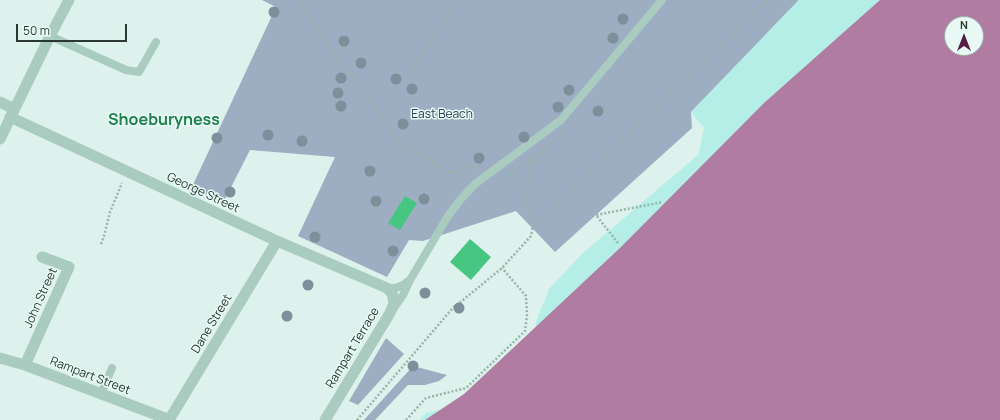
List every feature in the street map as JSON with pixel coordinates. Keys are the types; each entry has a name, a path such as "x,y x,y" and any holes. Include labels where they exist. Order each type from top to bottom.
{"street":[{"path":"0,139 69,0"},
{"name":"George Street","path":"0,102 12,113 127,172 278,242 387,288"},
{"name":"Dane Street","path":"170,420 278,242"},
{"name":"John Street","path":"25,365 69,267 42,257"},
{"name":"Rampart Terrace","path":"325,420 390,313 394,303 392,293 387,288"},
{"name":"Rampart Street","path":"0,358 25,365 170,420"}],"lane":[{"path":"390,313 403,295 410,280 448,216 461,199 475,184 562,120 662,0"},
{"path":"50,36 126,70 139,72 156,42"},
{"path":"387,288 396,288 410,280"},
{"path":"100,394 112,368"}],"path":[{"path":"298,0 384,125 402,143 451,173 473,165 482,166 498,176 506,177 537,156 567,132 572,126"},
{"path":"409,74 457,0"},
{"path":"532,228 768,0"},
{"path":"357,420 452,309 502,268 531,236 533,216 525,204 525,196 537,156"},
{"path":"100,244 104,236 110,212 127,172"},
{"path":"618,243 596,215 663,202"},
{"path":"406,420 426,398 466,388 525,331 527,315 526,296 502,268"}],"green space":[{"name":"East Beach","path":"262,0 799,0 691,112 692,128 555,252 516,211 423,241 409,240 387,277 298,236 335,157 250,150 223,203 191,189 276,7"},
{"path":"386,338 404,354 358,405 349,401"},
{"path":"413,366 447,375 439,381 425,385 408,385 375,420 364,420"}],"sand":[{"path":"799,0 959,0 531,420 419,420 426,413 474,403 538,346 536,322 549,289 582,254 699,154 704,128 691,112"}],"shaded area":[{"path":"880,0 1000,0 1000,420 425,420 464,394 621,247 764,103"}],"building":[{"path":"405,196 417,203 400,230 388,223"},
{"path":"470,239 491,257 471,280 450,262"}],"district":[{"name":"Shoeburyness","path":"164,121"}]}
